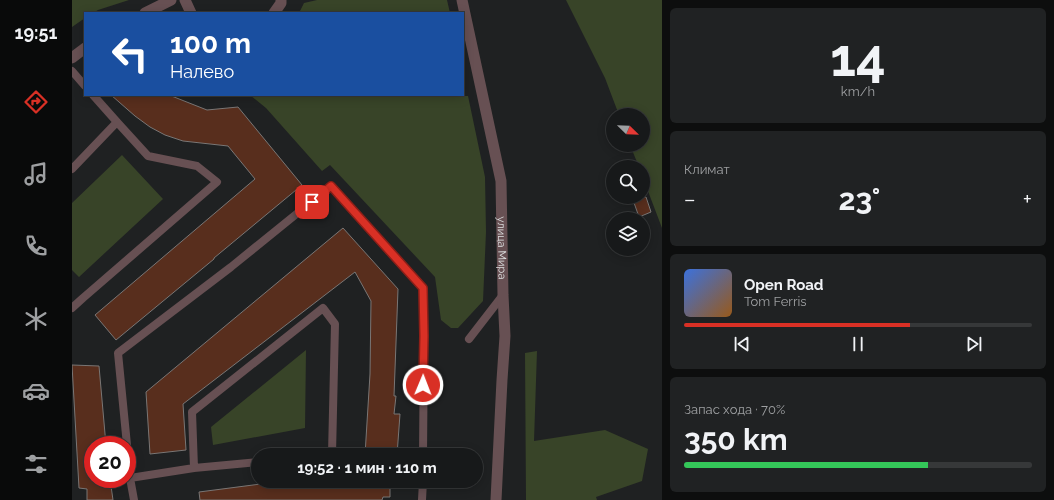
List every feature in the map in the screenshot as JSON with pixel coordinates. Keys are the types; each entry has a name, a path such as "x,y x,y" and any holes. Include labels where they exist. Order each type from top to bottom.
{"street":[{"path":"147,12 171,0"},
{"path":"185,0 191,12"},
{"path":"275,12 281,3 281,0"},
{"name":"улица Мира","path":"462,0 502,181 503,295 505,336 496,500"},
{"path":"72,58 84,49"}],"lane":[{"path":"72,71 84,85"},
{"path":"72,308 217,182 197,166 148,156 94,96"},
{"path":"72,168 117,122"},
{"path":"126,436 118,353 232,267 331,186 423,288 423,448"},
{"path":"469,339 503,295"},
{"path":"194,468 192,412 323,308 335,324 332,448"},
{"path":"136,477 194,468 251,463"},
{"path":"132,488 134,500"},
{"path":"422,488 422,500"}],"green space":[{"path":"72,0 129,0 95,12 84,12 84,19 72,27"},
{"path":"317,0 447,0 450,12 300,12 304,3"},
{"path":"566,0 662,0 662,228 650,196 650,160 636,160 633,152 650,152 650,108 616,108 605,78"},
{"path":"251,96 468,96 485,177 486,232 483,301 458,328 451,328 441,320 435,277 330,165 322,171 266,108"},
{"path":"122,155 163,199 79,277 72,270 72,203"},
{"path":"306,350 305,428 213,445 211,427"},
{"path":"537,351 534,441 605,430 648,449 642,481 596,497 597,500 526,500 525,353"}],"building":[{"path":"112,96 172,96 207,110 238,107 302,185 116,340 95,315 255,179 228,146 183,141 165,135 150,127"},
{"path":"634,204 648,204 651,212 650,212 637,212"},
{"path":"343,228 398,289 394,396 396,396 394,414 400,414 398,448 365,448 370,374 371,301 355,272 183,404 186,450 150,454 146,392"},
{"path":"72,365 99,366 105,436 84,436 84,488 111,488 113,500 87,500 87,489 79,488"},
{"path":"251,485 251,488 390,488 390,497 383,497 382,500 200,500 199,492"}],"route":[{"path":"312,202 331,186 423,288 423,385"}]}
